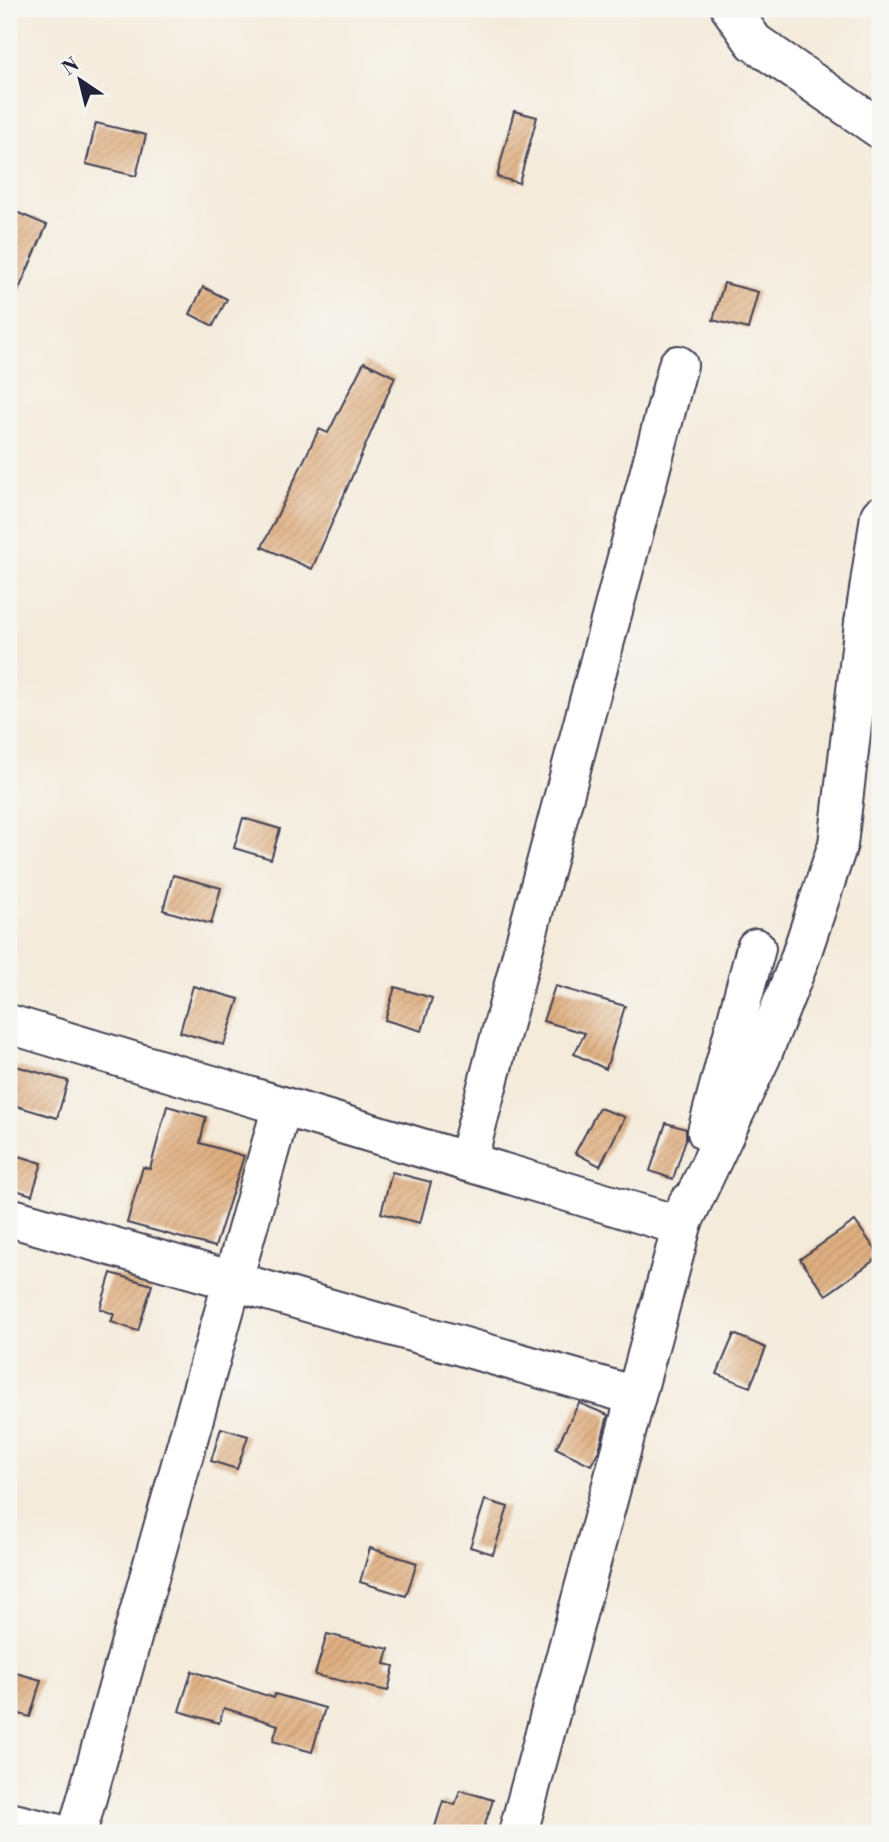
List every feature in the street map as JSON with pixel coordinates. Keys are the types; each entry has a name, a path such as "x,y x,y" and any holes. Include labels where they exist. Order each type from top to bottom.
{"street":[{"path":"731,9 754,42 880,129"},
{"path":"467,1162 678,365"},
{"path":"681,1226 761,1057 798,964 838,844 872,610 880,516"},
{"path":"519,1833 757,948"},
{"path":"9,1024 681,1226"},
{"path":"77,1833 282,1106"},
{"path":"9,1217 636,1396"},
{"path":"9,1822 55,1833"}],"building":[{"path":"514,111 537,117 519,183 497,177"},
{"path":"96,123 146,135 136,176 86,164"},
{"path":"9,209 47,225 9,312"},
{"path":"724,283 758,292 748,329 713,320"},
{"path":"203,287 227,299 213,326 190,314"},
{"path":"364,362 395,377 312,569 262,547 319,429 328,433"},
{"path":"243,818 280,829 271,859 234,848"},
{"path":"173,875 221,888 211,924 163,910"},
{"path":"193,986 239,999 224,1045 180,1032"},
{"path":"555,986 625,1006 606,1069 574,1054 585,1033 543,1021"},
{"path":"395,987 432,998 422,1031 385,1020"},
{"path":"16,1066 68,1081 57,1118 9,1104 9,1092"},
{"path":"167,1106 206,1117 200,1143 244,1156 215,1247 127,1223 143,1167 150,1169"},
{"path":"599,1108 625,1117 600,1166 575,1153"},
{"path":"666,1123 686,1129 686,1139 673,1179 650,1171"},
{"path":"9,1153 42,1163 32,1195 9,1188"},
{"path":"392,1172 431,1182 420,1223 381,1213"},
{"path":"855,1221 880,1256 826,1295 800,1259"},
{"path":"111,1273 152,1285 138,1331 111,1322 114,1314 100,1309"},
{"path":"734,1334 766,1348 750,1387 717,1374"},
{"path":"579,1403 608,1415 599,1450 591,1465 556,1448"},
{"path":"221,1428 248,1436 237,1469 211,1461"},
{"path":"485,1500 508,1507 493,1554 470,1547"},
{"path":"370,1548 417,1563 406,1596 360,1582"},
{"path":"327,1634 389,1649 385,1664 394,1666 388,1691 315,1675"},
{"path":"9,1671 41,1680 30,1717 9,1711"},
{"path":"192,1671 274,1698 275,1694 325,1708 312,1752 273,1741 278,1725 224,1708 219,1723 179,1711"},
{"path":"460,1790 493,1800 482,1833 433,1833 443,1801 455,1805"}]}
